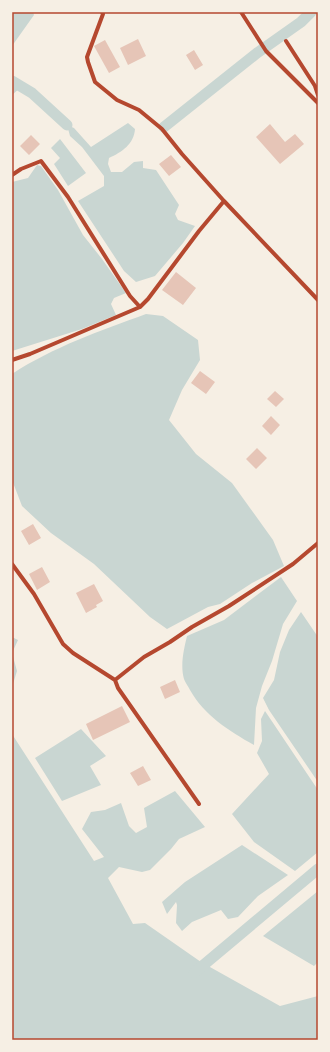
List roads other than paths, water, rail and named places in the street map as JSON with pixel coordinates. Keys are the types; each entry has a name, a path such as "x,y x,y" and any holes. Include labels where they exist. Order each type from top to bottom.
{"street":[{"path":"102,12 103,14 87,57 95,82 117,100 139,110 162,129 224,201 318,300"},
{"path":"241,12 266,51 318,103"},
{"path":"286,40 318,95"},
{"path":"12,175 41,160 68,197 130,296 140,307"},
{"path":"12,360 30,354 140,307 148,299 199,231 224,201"},
{"path":"115,680 144,657 229,606 293,564 318,543"},
{"path":"12,564 34,594 63,644 73,653 115,680 118,688 199,804"}],"waterway":[{"path":"164,127 257,53 301,22 311,12"},
{"path":"12,81 32,93 67,125"},
{"path":"194,973 318,869"}]}
